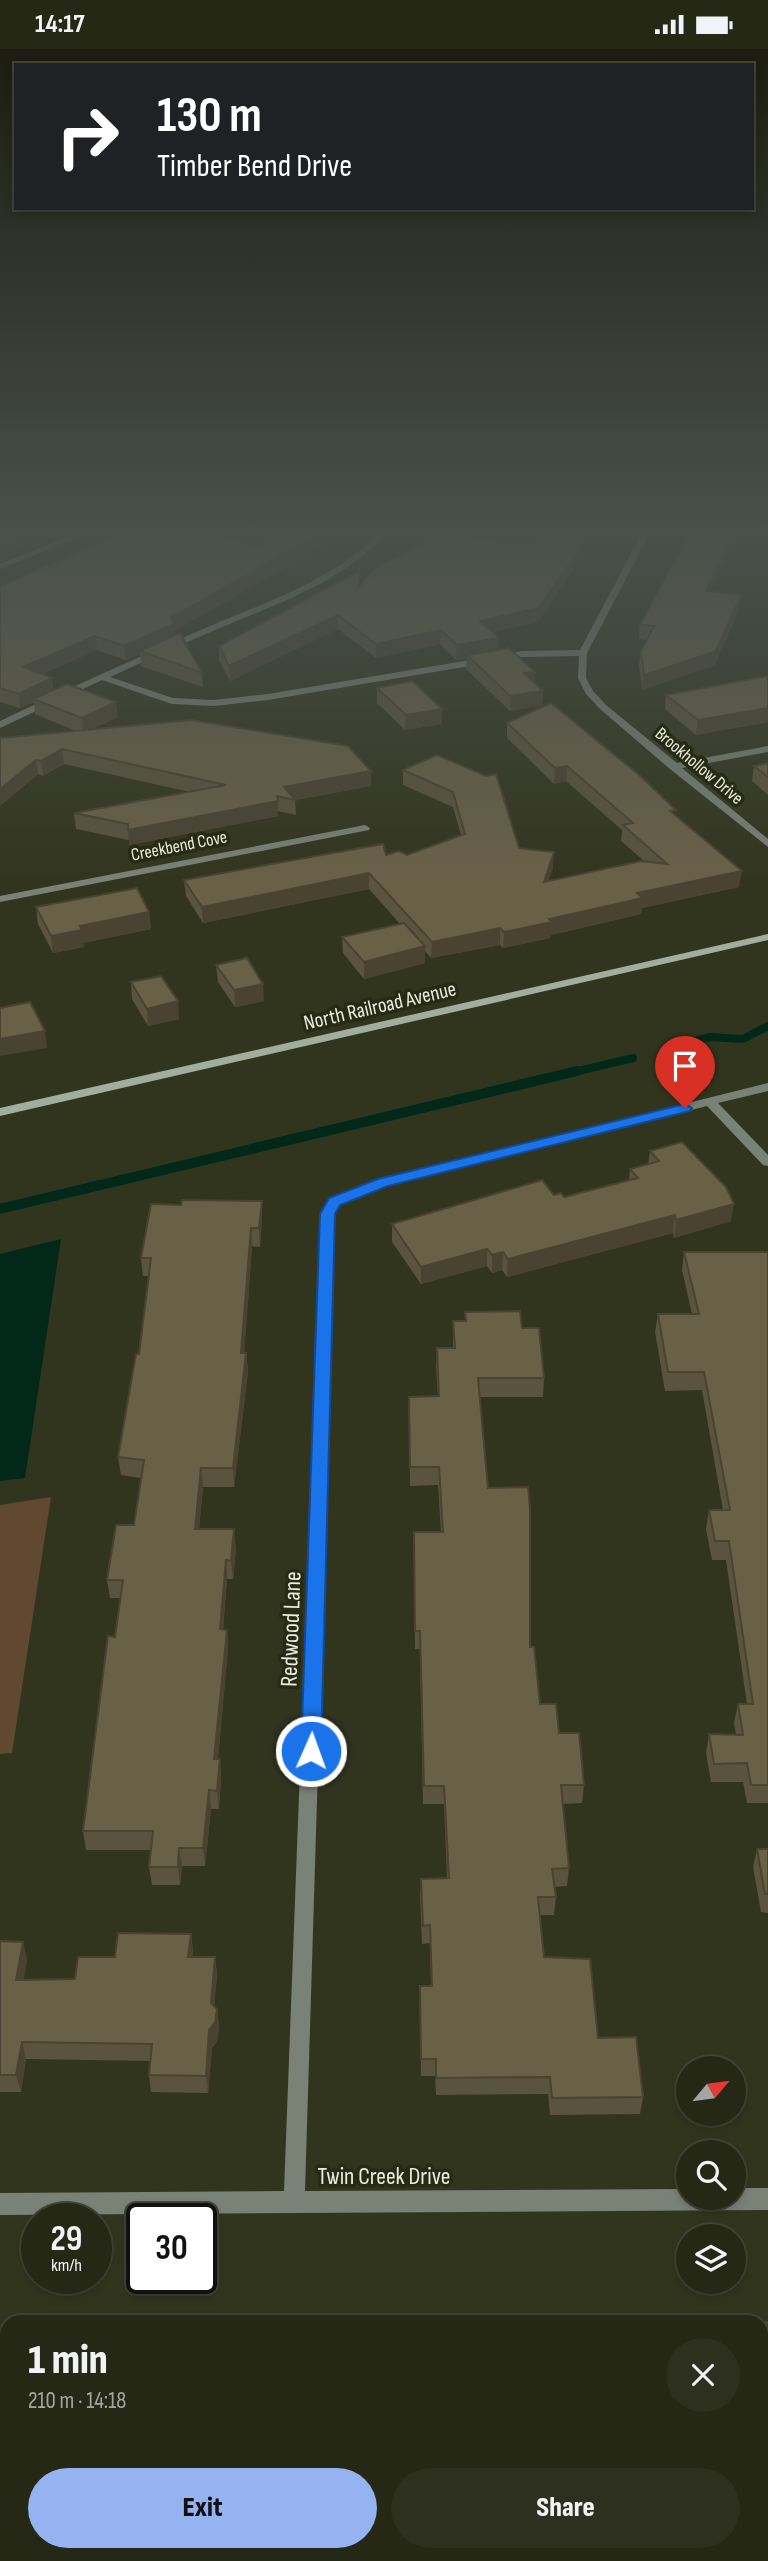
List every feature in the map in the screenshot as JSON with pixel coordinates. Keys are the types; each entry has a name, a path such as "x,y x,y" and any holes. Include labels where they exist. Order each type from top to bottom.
{"street":[{"path":"0,725 171,646"},
{"path":"101,677 172,701 224,702 523,654 583,653 587,646"},
{"name":"Brookhollow Drive","path":"583,653 582,678 589,692 673,767 768,844"},
{"path":"673,767 768,749"},
{"name":"Creekbend Cove","path":"0,899 365,828"},
{"name":"North Railroad Avenue","path":"0,1112 768,937"},
{"path":"768,1087 710,1102 768,1162"},
{"name":"Redwood Lane","path":"294,2203 328,1214 334,1202 383,1183 710,1102"},
{"name":"Twin Creek Drive","path":"0,2204 768,2199"}],"shaded area":[{"path":"61,1239 25,1478 0,1481 0,1254"},
{"path":"51,1497 12,1753 0,1754 0,1505"}],"building":[{"path":"0,646 71,646 23,667 52,678 19,694 0,688"},
{"path":"151,646 187,646 202,673 140,651"},
{"path":"219,646 271,646 229,666"},
{"path":"643,646 718,646 716,651 644,675 641,651"},
{"path":"509,648 535,672 524,673 543,691 510,696 467,655"},
{"path":"768,676 768,708 698,720 666,695"},
{"path":"412,681 442,709 406,715 377,688"},
{"path":"67,684 116,702 82,718 33,699"},
{"path":"551,703 638,774 676,810 670,811 742,871 637,893 643,898 549,919 552,922 504,932 500,928 432,942 369,873 202,907 184,880 383,844 386,855 399,851 407,855 465,834 453,792 403,770 437,755 486,776 496,774 519,848 554,852 544,882 641,861 667,864 623,825 633,823 567,766 555,768 507,723"},
{"path":"191,720 348,746 371,771 284,787 295,800 277,796 278,801 128,830 128,824 74,813 226,785 62,749 41,761 36,760 0,789 0,738"},
{"path":"768,763 768,777 754,766"},
{"path":"137,888 149,912 80,926 82,930 51,936 36,907"},
{"path":"404,923 425,946 364,962 342,937"},
{"path":"247,958 263,984 234,990 216,965"},
{"path":"161,976 178,1001 147,1009 131,982"},
{"path":"30,1002 45,1031 0,1039 0,1008"},
{"path":"682,1142 726,1187 734,1204 676,1220 675,1215 508,1259 503,1252 492,1255 487,1249 421,1267 392,1224 542,1180 554,1195 561,1193 564,1197 638,1178 630,1169 659,1161 650,1151"},
{"path":"182,1200 262,1201 259,1228 251,1228 241,1353 246,1353 233,1468 201,1468 195,1529 234,1529 231,1561 226,1560 220,1629 227,1630 214,1759 220,1759 217,1791 209,1790 203,1848 179,1848 178,1867 149,1867 153,1831 83,1831 108,1636 115,1637 123,1580 107,1580 116,1525 134,1525 144,1460 118,1457 136,1354 139,1354 151,1258 141,1258 151,1204 181,1205"},
{"path":"684,1252 768,1252 768,1785 751,1785 747,1763 714,1764 709,1734 743,1735 738,1704 753,1704 729,1541 715,1541 709,1510 730,1510 704,1372 668,1372 658,1314 699,1314"},
{"path":"520,1311 522,1328 539,1328 544,1378 478,1378 488,1488 528,1487 530,1647 534,1647 540,1704 556,1704 559,1733 579,1733 584,1785 561,1785 569,1868 552,1869 556,1897 538,1897 544,1957 590,1959 598,2038 636,2037 643,2097 552,2098 550,2077 436,2078 436,2059 421,2059 420,1986 432,1986 430,1925 423,1926 421,1879 449,1878 444,1786 424,1786 420,1631 415,1631 414,1532 443,1532 439,1467 410,1467 409,1397 439,1396 437,1348 455,1348 453,1321 466,1321 465,1312"},
{"path":"757,1849 768,1849 768,1894 765,1894"},
{"path":"118,1933 191,1934 188,1957 215,1957 211,2003 217,2009 215,2023 209,2030 206,2076 149,2075 152,2044 22,2042 16,2075 0,2075 0,1941 23,1942 16,1980 75,1979 78,1957 115,1957"}],"waterway":[{"path":"669,1048 709,1037 743,1039 768,1026"},
{"path":"570,1073 633,1058"},
{"path":"0,1209 577,1071"}],"route":[{"path":"311,1751 328,1214 334,1202 383,1183 685,1108"}]}
